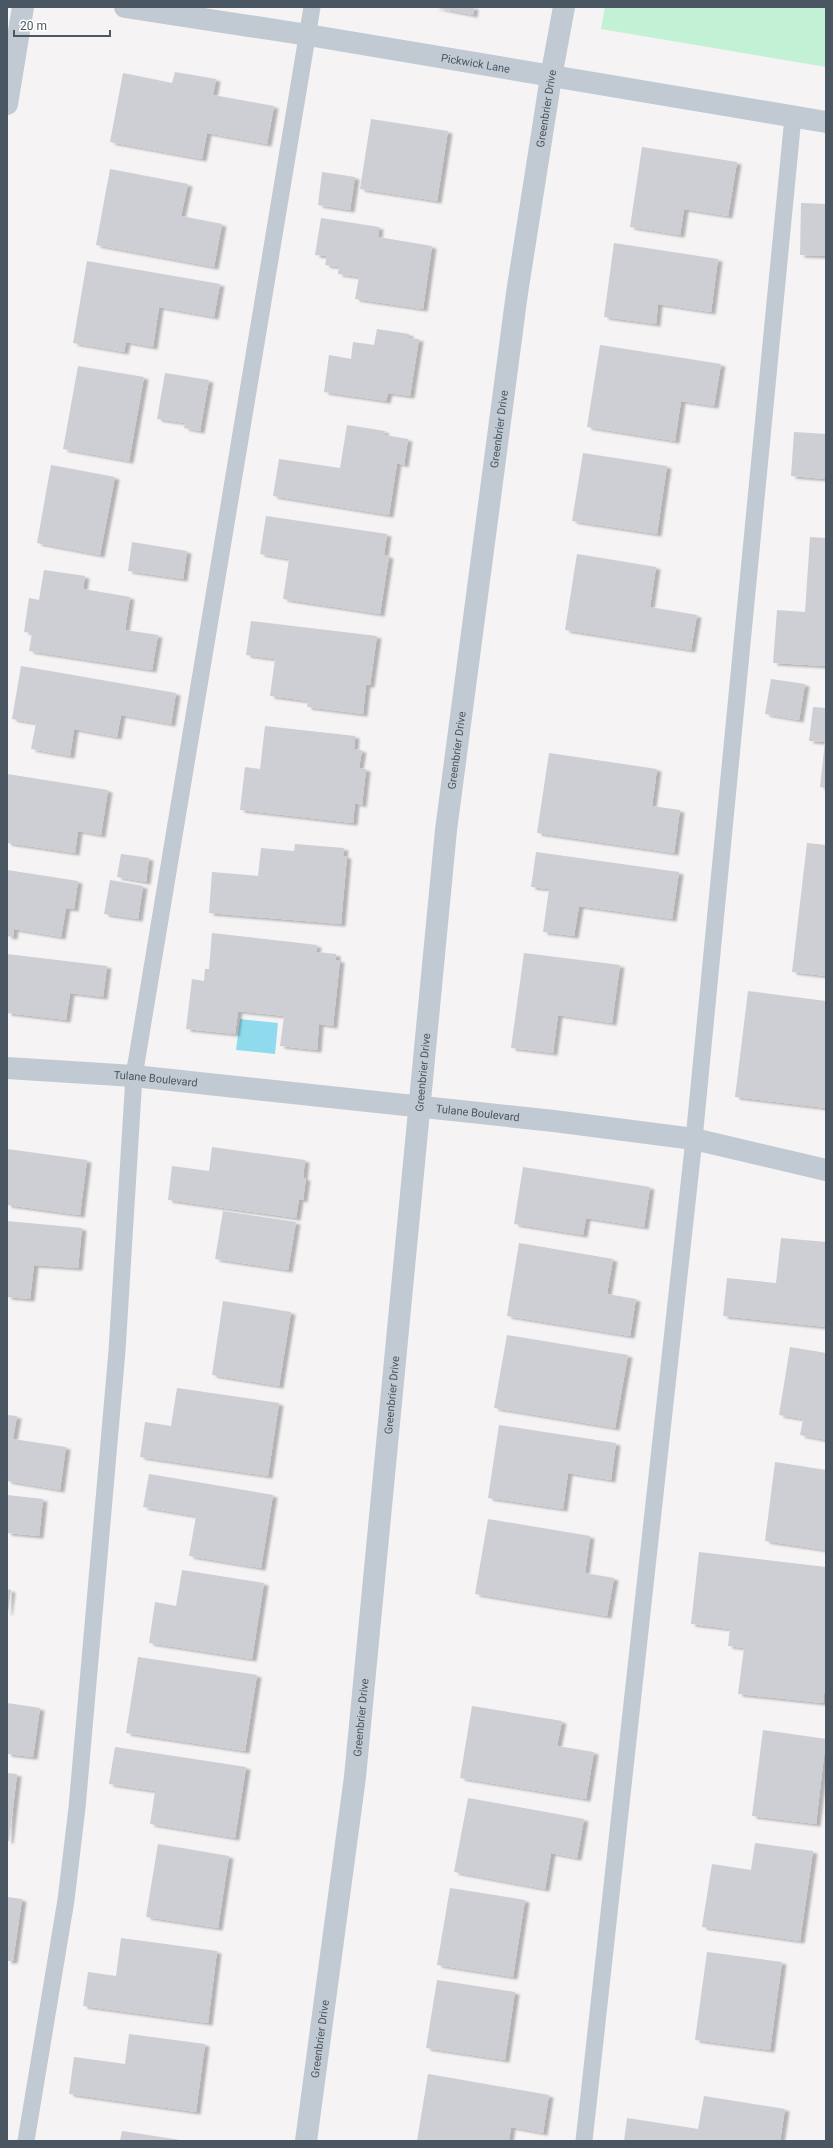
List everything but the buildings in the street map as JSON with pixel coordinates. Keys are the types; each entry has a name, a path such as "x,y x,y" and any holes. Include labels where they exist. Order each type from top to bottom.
{"street":[{"path":"7,104 23,7"},
{"name":"Pickwick Lane","path":"125,7 308,35 551,78 826,122"},
{"name":"Greenbrier Drive","path":"306,2141 355,1777 418,1106 446,830 517,293 551,78 564,7"},
{"name":"Tulane Boulevard","path":"7,1068 134,1076 554,1121 694,1139 826,1170"}],"lane":[{"path":"26,2141 66,1900 77,1808 116,1367 134,1076 312,7"},
{"path":"584,2141 694,1139 792,117"}],"green space":[{"path":"605,7 826,7 826,67 601,29"}],"water":[{"path":"240,1019 278,1023 275,1054 236,1050"}]}
